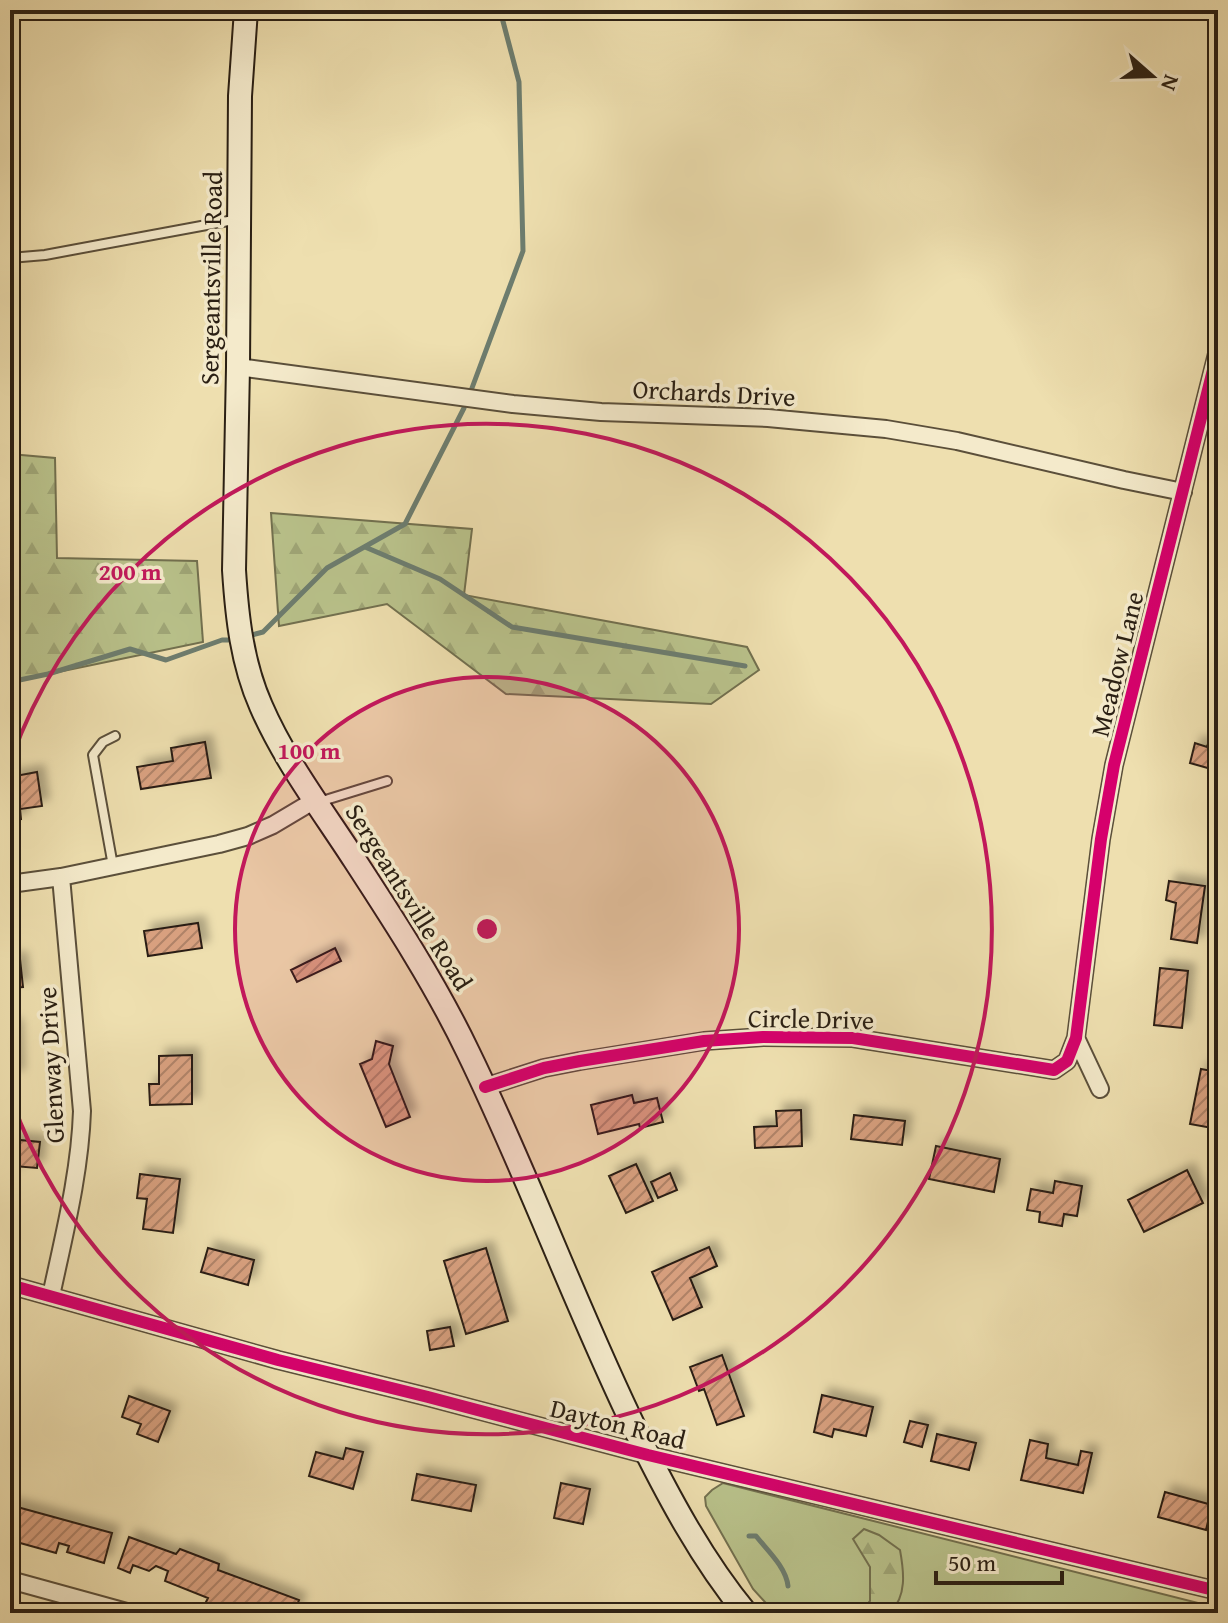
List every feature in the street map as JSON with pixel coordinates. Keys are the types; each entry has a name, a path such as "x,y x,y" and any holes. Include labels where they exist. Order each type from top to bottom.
{"main road":[{"name":"Sergeantsville Road","path":"246,10 240,96 234,570 236,603 249,673 260,705 291,763 401,929 446,1008 485,1087 607,1373 676,1509 746,1613"}],"street":[{"name":"Meadow Lane","path":"1081,993 1114,765 1218,350"},
{"name":"Orchards Drive","path":"238,367 513,404 601,412 768,418 886,429 957,441 1183,492"},
{"path":"10,884 61,877 219,844 248,836 316,802"},
{"name":"Glenway Drive","path":"51,1296 76,1175 82,1111 61,877"},
{"name":"Circle Drive","path":"485,1087 544,1068 580,1061 704,1041 763,1037 853,1038 1054,1070 1067,1061 1076,1038 1081,993"},
{"path":"1076,1038 1100,1089"},
{"name":"Dayton Road","path":"10,1285 278,1360 648,1455 1218,1591"},
{"path":"10,1580 130,1613"}],"lane":[{"path":"10,258 45,255 239,219"},
{"path":"114,866 93,755 103,742 115,736"},
{"path":"316,802 387,781"}],"green space":[{"path":"10,454 55,458 57,558 197,561 203,642 10,682"},
{"path":"271,513 472,529 464,595 747,647 759,670 711,704 506,694 387,604 279,626"},
{"path":"723,1483 1218,1608 1218,1613 775,1613 753,1589 706,1506 705,1497"},
{"path":"864,1529 900,1550 902,1591 890,1613 860,1613 870,1601 870,1567 853,1539"}],"building":[{"path":"1218,725 1218,771 1190,763 1195,743 1207,747 1212,731 1216,732"},
{"path":"205,742 211,778 141,789 137,767 173,761 171,748"},
{"path":"37,772 42,806 20,809 21,819 10,820 10,777"},
{"path":"1169,881 1205,886 1197,943 1171,939 1176,903 1166,900"},
{"path":"198,923 202,948 148,956 144,931"},
{"path":"335,948 341,961 297,982 291,970"},
{"path":"20,959 23,987 10,988 10,960"},
{"path":"1160,968 1188,971 1182,1028 1154,1025"},
{"path":"10,1026 15,1026 17,1076 10,1077"},
{"path":"376,1041 393,1046 389,1064 410,1117 386,1127 360,1064 372,1059"},
{"path":"192,1055 192,1104 150,1105 149,1084 159,1084 159,1056"},
{"path":"1201,1069 1218,1072 1218,1129 1190,1124"},
{"path":"632,1095 634,1103 657,1098 663,1122 598,1134 591,1105"},
{"path":"801,1110 802,1146 755,1148 754,1127 777,1126 776,1111"},
{"path":"854,1115 905,1121 902,1145 851,1139"},
{"path":"10,1139 40,1142 37,1168 14,1166 14,1174 10,1173"},
{"path":"936,1146 1000,1159 994,1192 929,1179"},
{"path":"636,1164 653,1201 626,1213 609,1176"},
{"path":"1187,1170 1203,1203 1144,1232 1128,1200"},
{"path":"670,1173 677,1190 658,1198 651,1182"},
{"path":"140,1174 180,1179 173,1233 143,1229 147,1199 137,1198"},
{"path":"1055,1181 1082,1186 1077,1216 1064,1214 1062,1226 1039,1222 1040,1212 1027,1210 1031,1189 1053,1193"},
{"path":"709,1247 717,1266 690,1278 702,1307 673,1320 652,1272"},
{"path":"208,1248 254,1260 248,1285 201,1272"},
{"path":"486,1248 508,1321 466,1334 444,1261"},
{"path":"450,1327 454,1346 430,1350 427,1331"},
{"path":"722,1355 744,1416 717,1425 704,1389 699,1391 690,1367"},
{"path":"822,1395 873,1407 866,1436 834,1429 832,1437 814,1432"},
{"path":"129,1396 170,1411 158,1442 137,1434 141,1424 122,1417"},
{"path":"910,1421 928,1425 922,1447 904,1442"},
{"path":"937,1434 976,1443 969,1470 931,1461"},
{"path":"1030,1440 1048,1444 1046,1458 1078,1465 1081,1451 1092,1453 1083,1493 1021,1480"},
{"path":"346,1448 363,1452 353,1489 309,1476 316,1452 343,1459"},
{"path":"417,1474 476,1485 471,1511 412,1500"},
{"path":"561,1483 590,1489 583,1524 554,1518"},
{"path":"1165,1492 1212,1505 1206,1530 1158,1517"},
{"path":"10,1505 112,1533 104,1563 67,1552 69,1546 59,1543 56,1553 13,1541 16,1529 10,1528"},
{"path":"129,1537 176,1554 180,1549 219,1564 218,1570 299,1600 294,1613 228,1613 205,1604 208,1598 165,1581 168,1571 156,1566 149,1571 133,1565 130,1573 118,1568"}],"waterway":[{"path":"472,388 523,251 519,82 500,10"},
{"path":"252,635 263,632 327,568 405,524 464,408"},
{"path":"365,547 440,579 512,627 745,666"},
{"path":"10,682 130,649 166,660 228,640"},
{"path":"749,1536 756,1536 775,1559 784,1572 788,1586"}],"cycle path":[{"path":"485,1087 544,1068 580,1061 704,1041 763,1037 853,1038 1054,1070 1067,1061 1076,1038 1101,839 1114,765 1218,350"},
{"path":"10,1285 278,1360 648,1455 1218,1591"}]}
